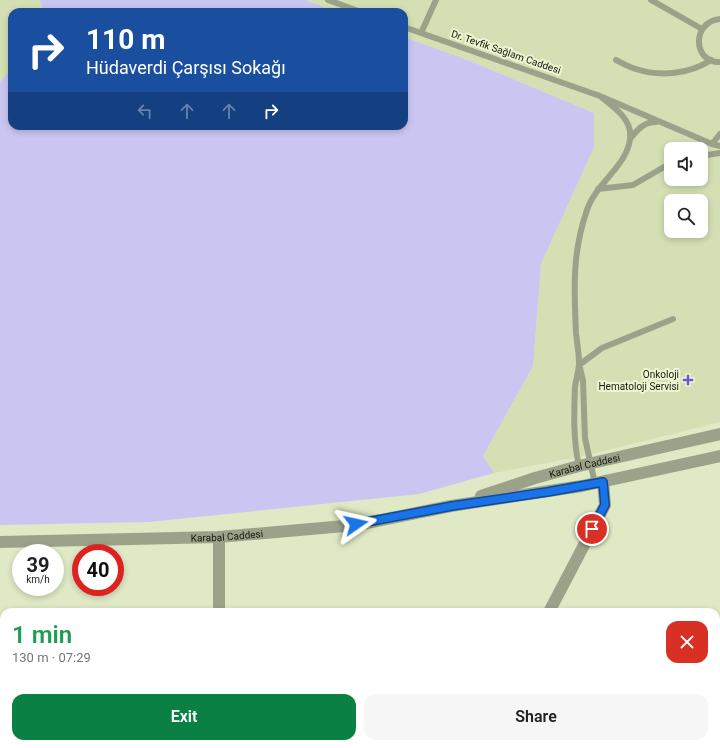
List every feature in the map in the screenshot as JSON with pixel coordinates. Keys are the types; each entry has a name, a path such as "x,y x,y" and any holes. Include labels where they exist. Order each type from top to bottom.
{"street":[{"name":"Karabal Caddesi","path":"452,506 535,478 579,466 720,434"},
{"name":"Karabal Caddesi","path":"0,542 219,537 356,524 452,506 599,483 720,456"},
{"path":"551,608 605,505 599,483"},
{"path":"219,537 219,608"}],"lane":[{"path":"328,0 351,8"},
{"path":"421,33 436,0"},
{"path":"651,0 702,29"},
{"path":"717,62 705,56 700,50 699,35 706,24 712,20 720,19"},
{"name":"Dr. Tevfik Sağlam Caddesi","path":"408,28 600,96 712,144 720,146"},
{"path":"616,60 635,69 658,73 693,70 717,62"},
{"name":"Dr. Tevfik Sağlam Caddesi","path":"600,96 621,113 630,130 630,138"},
{"path":"599,483 591,463 585,438 583,381 579,365 574,283 575,256 579,235 587,208 598,189 627,153 630,138 643,125 649,122 662,122"},
{"path":"712,144 720,134"},
{"path":"708,155 720,153"},
{"path":"598,189 633,185 664,167"},
{"path":"579,466 575,442 575,386 579,365 602,348 673,319"}],"shaded area":[{"path":"0,0 40,0 43,8 8,8 8,73 0,82"},
{"path":"40,0 305,0 326,8 43,8"},
{"path":"305,0 720,0 720,422 584,456 494,473 483,456 533,366 541,264 594,147 594,113 470,61 408,38 408,8 326,8"},
{"path":"408,38 470,61 594,113 594,147 541,264 533,366 483,456 494,473 419,494 149,522 0,525 0,82 8,73 8,130 408,130"}],"place":[{"name":"Onkoloji Hematoloji Servisi","path":"688,380"}],"route":[{"path":"356,524 452,506 603,482 605,505 592,529"}]}
